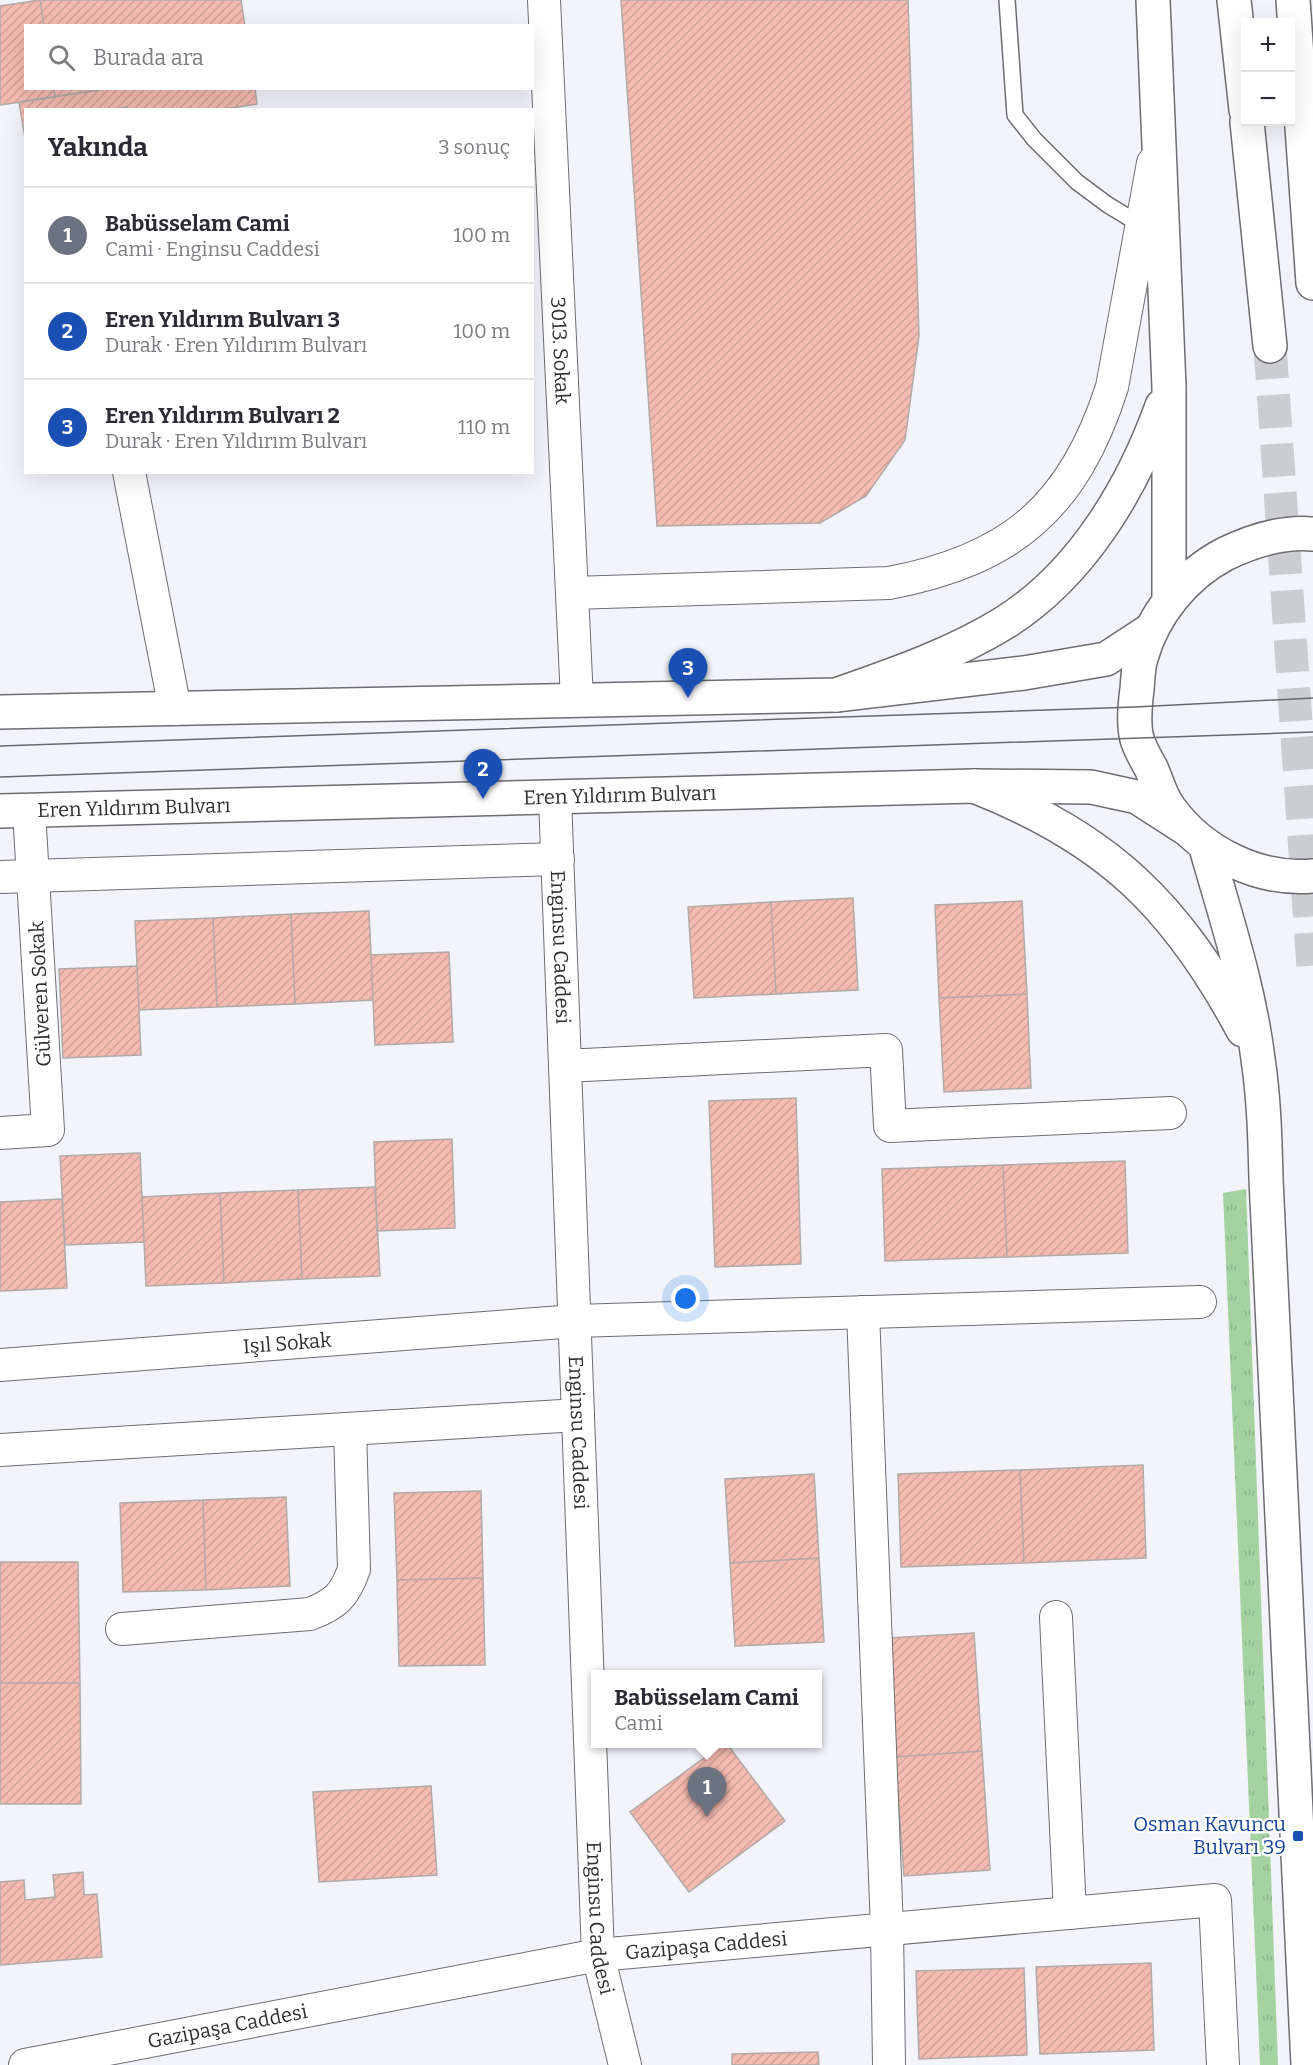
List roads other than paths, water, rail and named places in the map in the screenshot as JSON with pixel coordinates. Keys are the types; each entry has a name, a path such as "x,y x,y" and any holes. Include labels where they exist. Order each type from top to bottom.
{"main road":[{"path":"0,712 836,695 1024,673 1106,659 1161,615 1169,387 1153,0"},
{"path":"1234,0 1241,72"},
{"path":"1293,0 1313,283"},
{"path":"1247,126 1269,346"},
{"path":"836,695 922,663 1003,624 1050,587 1082,551 1111,511 1153,430 1169,387"},
{"path":"1308,2065 1264,1118 1258,1058 1247,998 1198,838 1169,808 1137,738 1135,707 1140,658 1161,615 1190,578 1215,559 1244,545 1274,537 1313,534"},
{"path":"974,786 1049,819 1092,846 1143,888 1196,951 1229,1003 1258,1058"},
{"name":"Eren Yıldırım Bulvarı","path":"14,811 974,786 1091,787 1137,797 1215,851 1243,866 1274,874 1313,876"}],"street":[{"name":"3013. Sokak","path":"544,0 542,166 572,593 577,700"},
{"path":"572,593 889,583 925,576 960,564 1011,538 1059,494 1083,456 1102,417 1112,387 1159,130"},
{"path":"129,474 175,709"},
{"name":"Enginsu Caddesi","path":"555,797 598,1955 625,2065"},
{"name":"Gülveren Sokak","path":"0,1133 48,1130 33,875 14,811"},
{"path":"0,876 558,858"},
{"path":"566,1066 886,1050 890,1126 1170,1113"},
{"name":"Işıl Sokak","path":"0,1365 575,1321 1200,1302"},
{"path":"863,1312 887,1929 889,2065"},
{"path":"0,1450 578,1415"},
{"path":"122,1629 310,1614 327,1608 341,1597 354,1569 351,1429"},
{"path":"1056,1617 1070,1913"},
{"name":"Gazipaşa Caddesi","path":"25,2065 598,1955 1215,1900 1223,2065"}],"lane":[{"path":"1007,0 1015,116 1034,140 1077,182 1108,205 1142,225"}],"tunnel":[{"path":"1270,346 1313,968"}],"tram line":[{"path":"0,746 1135,707 1313,698"},
{"path":"0,777 1313,732"}],"place":[{"name":"Eren Yıldırım Bulvarı 2","path":"688,698"},
{"name":"Eren Yıldırım Bulvarı 3","path":"483,799"},
{"name":"Babüsselam Cami","path":"707,1817"},
{"name":"Osman Kavuncu Bulvarı 39","path":"1298,1836"}]}
